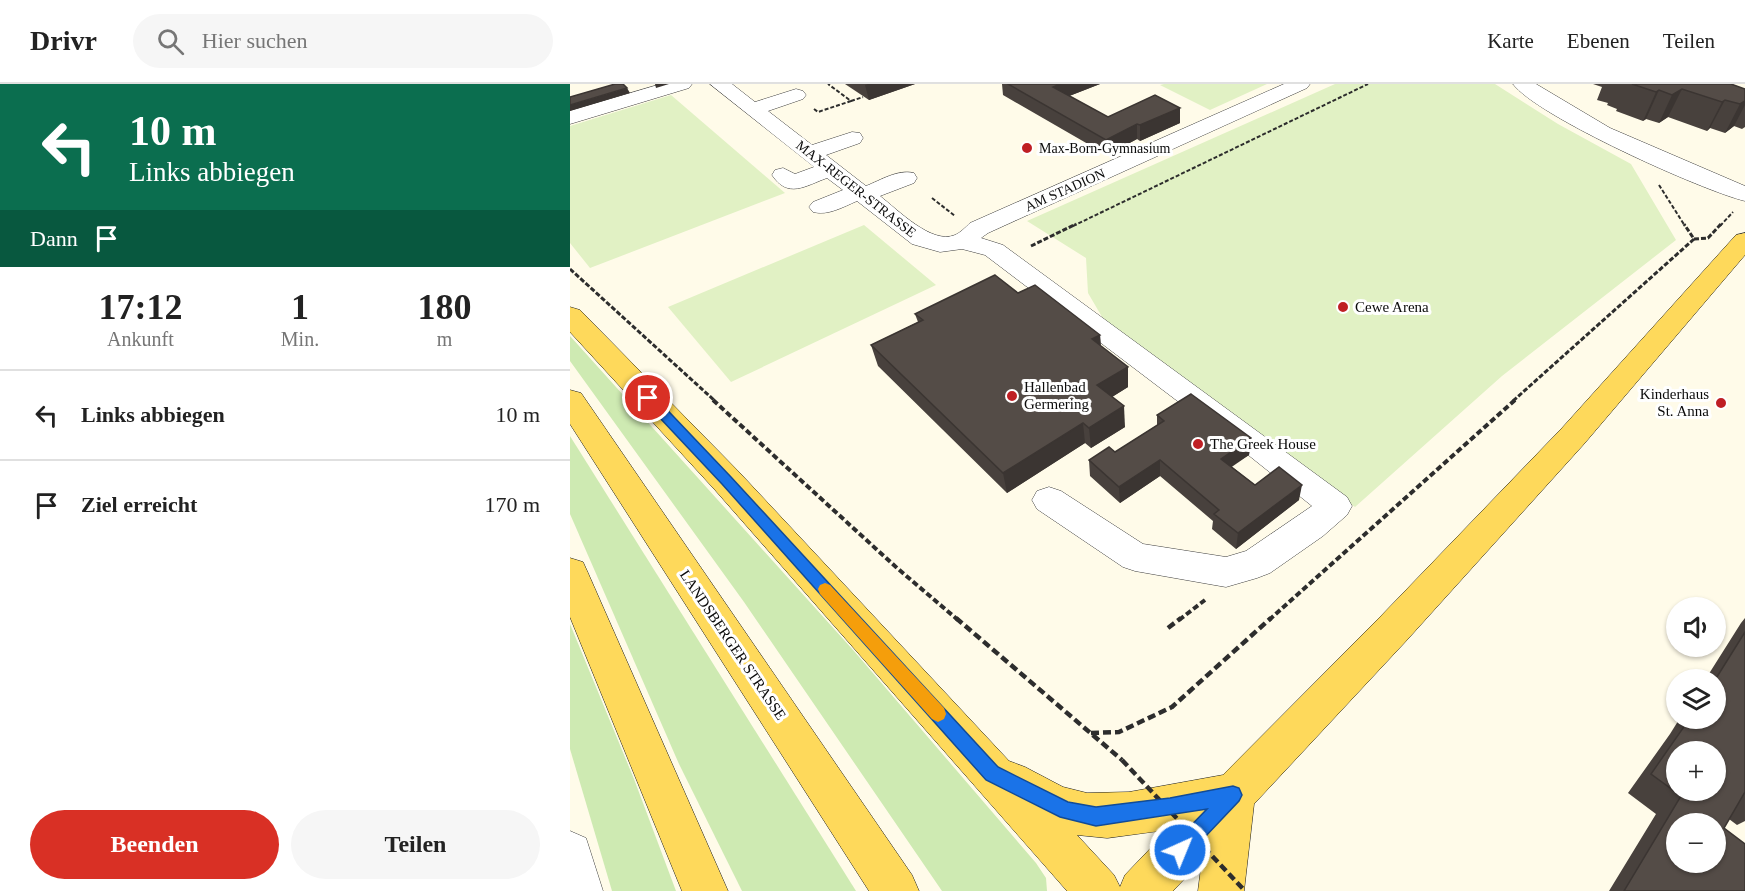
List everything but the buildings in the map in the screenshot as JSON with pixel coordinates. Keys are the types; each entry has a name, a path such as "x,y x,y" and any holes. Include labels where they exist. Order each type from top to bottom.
{"main road":[{"path":"1141,891 1386,636 1573,436 1743,213"},
{"path":"570,316 726,481 1098,891"},
{"name":"LANDSBERGER STRASSE","path":"570,400 896,891"},
{"path":"570,573 705,891"},
{"path":"992,774 1066,811 1096,817 1170,807 1233,795"},
{"path":"1221,891 1233,795"}],"street":[{"path":"570,118 687,91 687,94 720,84"},
{"name":"MAX-REGER-STRASSE","path":"720,84 921,239 940,245 963,241 994,250 1006,258 1335,506 1311,526 1257,563 1226,572 1135,557 1049,500"},
{"name":"AM STADION","path":"963,241 979,228 1300,84"},
{"path":"1523,84 1581,120 1645,153 1743,213"},
{"path":"753,109 796,95"},
{"path":"1581,120 1601,110"},
{"path":"810,153 852,138"},
{"path":"792,183 830,169"},
{"path":"821,207 906,178"},
{"path":"570,854 580,891"}],"path":[{"path":"828,84 851,101"},
{"path":"1006,258 1368,84"},
{"path":"818,112 863,97"},
{"path":"1645,153 1637,159 1644,162 1694,239"},
{"path":"1091,733 1119,732 1172,707 1694,239 1708,238 1743,213"},
{"path":"570,269 897,568 1122,760 1245,891"}],"green space":[{"path":"1267,84 1210,110 1160,85"},
{"name":"Cewe Arena","path":"1335,84 1495,84 1558,124 1631,164 1676,240 1502,376 1355,507 1105,322 1088,293 1086,258 1027,221"},
{"path":"671,95 785,193 590,268 570,243 570,126"},
{"path":"864,225 936,285 731,382 668,307"},
{"path":"570,336 854,651 1036,863 1046,878 1047,891 942,891 744,602 570,361"},
{"path":"570,436 856,891 742,891 679,764 570,514"},
{"path":"570,624 634,779 676,891 612,891 570,749"}],"slow traffic":[{"path":"825,589 938,714"}],"place":[{"name":"Max-Born-Gymnasium","path":"1027,148"},
{"name":"Cewe Arena","path":"1343,307"},
{"name":"Hallenbad Germering","path":"1012,396"},
{"name":"Kinderhaus St. Anna","path":"1721,403"},
{"name":"The Greek House","path":"1198,444"}],"route":[{"path":"648,398 992,774 1066,811 1096,817 1170,807 1233,795 1180,850"}]}
